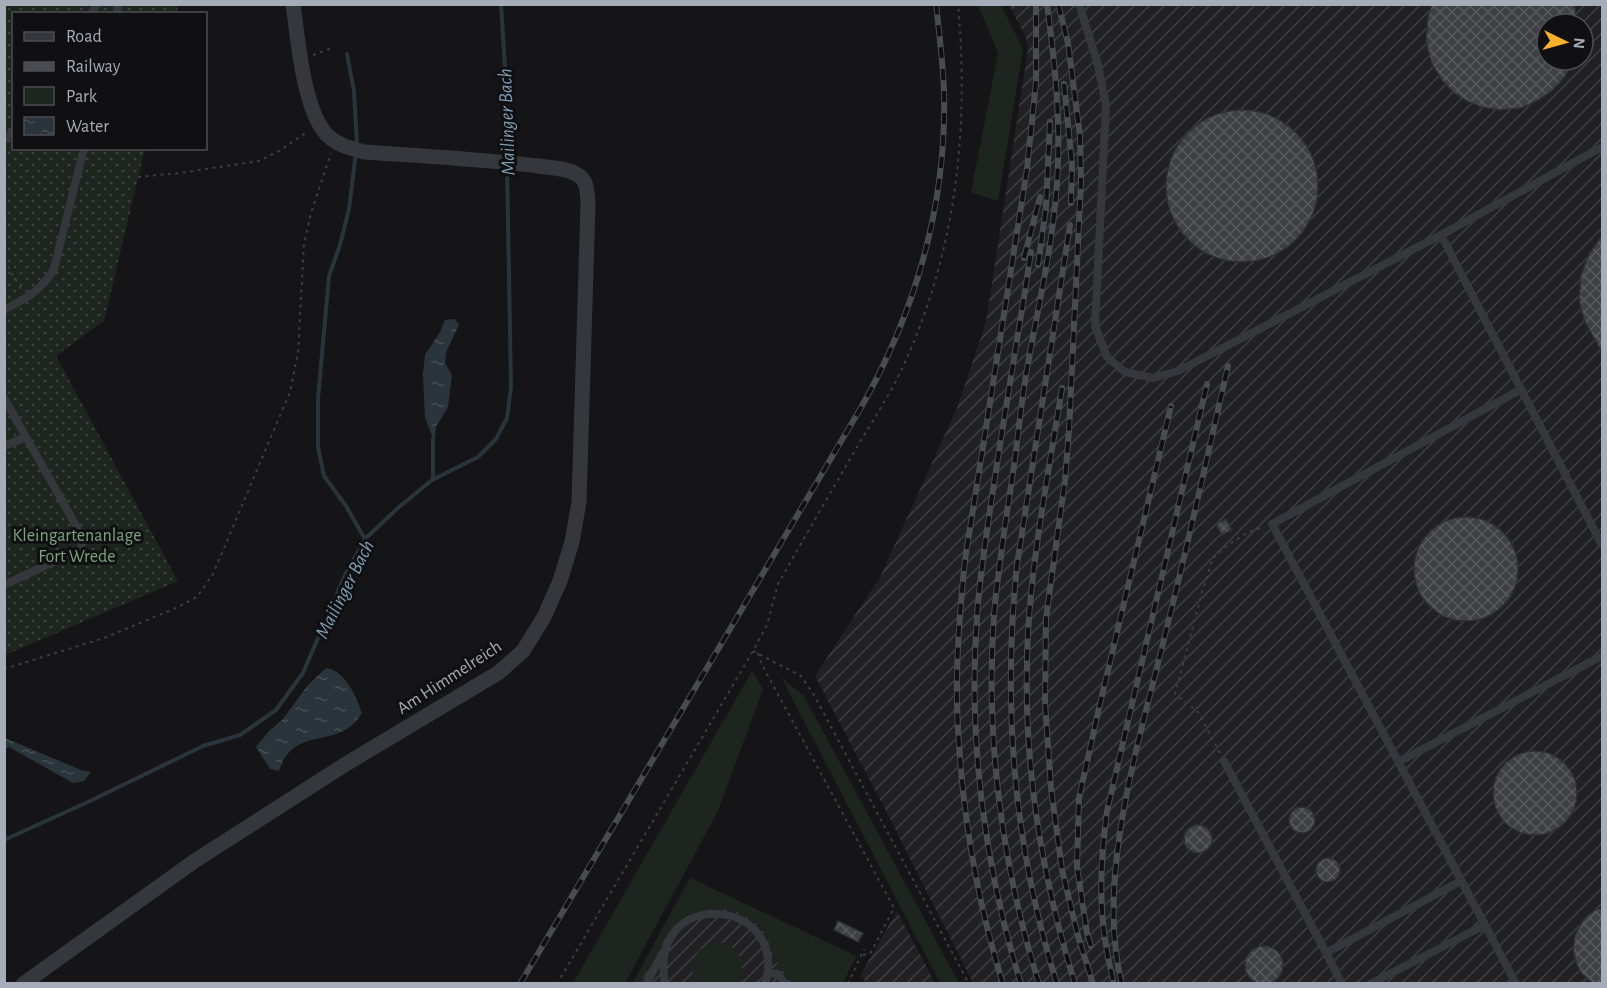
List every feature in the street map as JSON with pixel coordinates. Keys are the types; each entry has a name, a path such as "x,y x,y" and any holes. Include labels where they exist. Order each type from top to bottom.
{"street":[{"path":"293,4 309,100 319,124 327,135 341,145"},
{"name":"Am Himmelreich","path":"23,984 196,860 346,764 498,673 523,651 544,617 560,581 572,542 579,502 588,204 584,179 572,171 515,163 364,152 341,145"}],"lane":[{"path":"1079,4 1098,65 1106,105 1095,326 1107,357 1125,372 1153,378 1178,371 1441,235 1602,147"},
{"path":"4,310 27,298 47,280 54,268 84,150"},
{"path":"1441,235 1602,545"},
{"path":"1516,984 1272,524 1520,390"},
{"path":"4,398 81,533 82,543 77,551 4,585"},
{"path":"4,447 26,437"},
{"path":"1398,762 1602,656"},
{"path":"1224,761 1342,984"},
{"path":"1326,953 1461,881"},
{"path":"646,984 672,935 684,923 698,916 715,913 731,915 748,924 760,937 767,954 768,973 765,984"},
{"path":"1370,984 1485,925"},
{"path":"665,950 662,967 665,984"},
{"path":"768,973 778,974 786,984"}],"path":[{"path":"557,984 753,651 767,625 777,584 906,360 936,279 951,221 962,136 958,4"},
{"path":"302,59 332,48"},
{"path":"138,177 259,161 279,151 319,124"},
{"path":"4,669 104,638 176,609 197,597 206,587 290,392 297,353 304,244 311,213 341,145"},
{"path":"4,260 27,298"},
{"path":"1224,761 1198,712 1175,694 1213,558 1228,544 1247,533 1272,524"},
{"path":"753,651 801,676 814,695 969,984"},
{"path":"758,653 760,663 894,908 870,954 861,955"},
{"path":"848,984 864,950"}],"shaded area":[{"path":"1009,5 1602,5 1602,983 973,983 815,676 880,577 957,408 986,322 1028,49 1026,38"},
{"path":"690,878 856,956 843,983 633,984"},
{"path":"897,911 935,983 866,983 861,974"}],"green space":[{"name":"Kleingartenanlage Fort Wrede","path":"5,5 178,5 176,12 12,12 12,150 145,150 104,321 56,356 178,581 5,655"},
{"path":"978,5 1001,5 1023,49 998,201 971,192 998,53"},
{"path":"752,671 763,689 718,811 625,983 573,983"},
{"path":"781,677 804,696 959,983 940,983"},
{"path":"690,878 856,956 843,983 791,983 760,927 740,913 716,909 693,914 673,928 660,946 640,983 632,984"},
{"path":"718,942 732,947 740,957 742,969 738,983 697,983 693,969 695,956 704,947"}],"water":[{"path":"455,319 459,325 446,352 445,363 452,375 448,407 436,427 435,439 433,439 425,417 423,375 425,355 445,320"},
{"path":"326,668 339,673 344,679 353,692 362,713 352,725 341,732 295,747 286,756 279,771 270,769 256,747 283,719 308,685"},
{"path":"5,738 81,770 91,772 84,781 73,783 9,747 5,749"}],"building":[{"path":"1432,4 1574,4 1576,12 1535,12 1535,72 1567,72 1552,91 1521,108 1500,110 1481,107 1452,91 1431,62 1426,41 1428,16"},
{"path":"1242,110 1271,115 1296,132 1313,157 1318,186 1313,215 1296,240 1271,257 1242,262 1213,257 1188,240 1171,215 1166,186 1171,157 1188,132 1213,115"},
{"path":"1602,235 1602,352 1584,320 1579,300 1581,275 1589,254"},
{"path":"1466,517 1486,521 1503,532 1514,549 1518,569 1514,589 1503,606 1486,617 1466,621 1446,617 1429,606 1418,589 1414,569 1418,549 1429,532 1446,521"},
{"path":"1226,519 1232,530 1222,535 1216,524"},
{"path":"1535,751 1558,758 1570,770 1577,793 1570,816 1558,828 1535,835 1512,828 1500,816 1493,793 1500,770 1512,758"},
{"path":"1302,807 1311,811 1315,820 1311,829 1302,833 1293,829 1289,820 1293,811"},
{"path":"1198,825 1208,829 1212,839 1208,849 1198,853 1188,849 1184,839 1188,829"},
{"path":"1328,858 1337,861 1340,870 1337,879 1328,882 1319,879 1316,870 1319,861"},
{"path":"1602,908 1602,984 1594,984 1582,974 1573,950 1575,935 1584,919 1595,910"},
{"path":"838,921 863,933 858,942 834,930"},
{"path":"1264,946 1278,951 1283,965 1278,979 1264,984 1250,979 1245,965 1250,951"}],"waterway":[{"name":"Mailinger Bach","path":"501,4 508,116 507,158"},
{"path":"347,54 354,91 357,145"},
{"path":"356,152 349,209 329,276 318,399 318,447 324,476 346,506 365,539"},
{"name":"Mailinger Bach","path":"4,840 203,746 240,735 276,710 303,673 345,575 365,539 432,480 478,457 496,439 507,418 511,387 507,166"},
{"path":"433,439 433,480"}],"railway":[{"path":"520,984 859,411 896,336 924,257 940,175 944,134 944,91 936,4"},
{"path":"1003,984 984,916 965,811 957,705 957,669 965,560 1027,169 1036,82 1036,4"},
{"path":"1039,984 1015,894 999,801 992,708 992,661 1000,562 1025,382 1046,267 1057,189 1057,103 1047,4"},
{"path":"1058,4 1068,43 1080,136 1081,181 1069,430 1065,480 1046,618 1045,703 1051,788 1062,870 1078,936 1093,984"},
{"path":"1064,84 1072,164 1071,203"},
{"path":"1038,265 1046,207 1050,122"},
{"path":"1024,258 1040,197"},
{"path":"1057,984 1042,933 1021,829 1015,777 1011,671 1017,565 1070,225"},
{"path":"1021,984 997,894 988,848 977,755 975,662 978,600 984,552 1031,252"},
{"path":"1122,984 1115,942 1114,898 1117,852 1125,805 1134,758 1183,562 1228,366"},
{"path":"1113,980 1108,958 1101,896 1102,855 1107,811 1207,384"},
{"path":"1062,388 1035,559 1029,617 1027,710 1030,756 1042,848 1051,894 1075,984"},
{"path":"1091,946 1077,867 1079,798 1171,406"}]}
